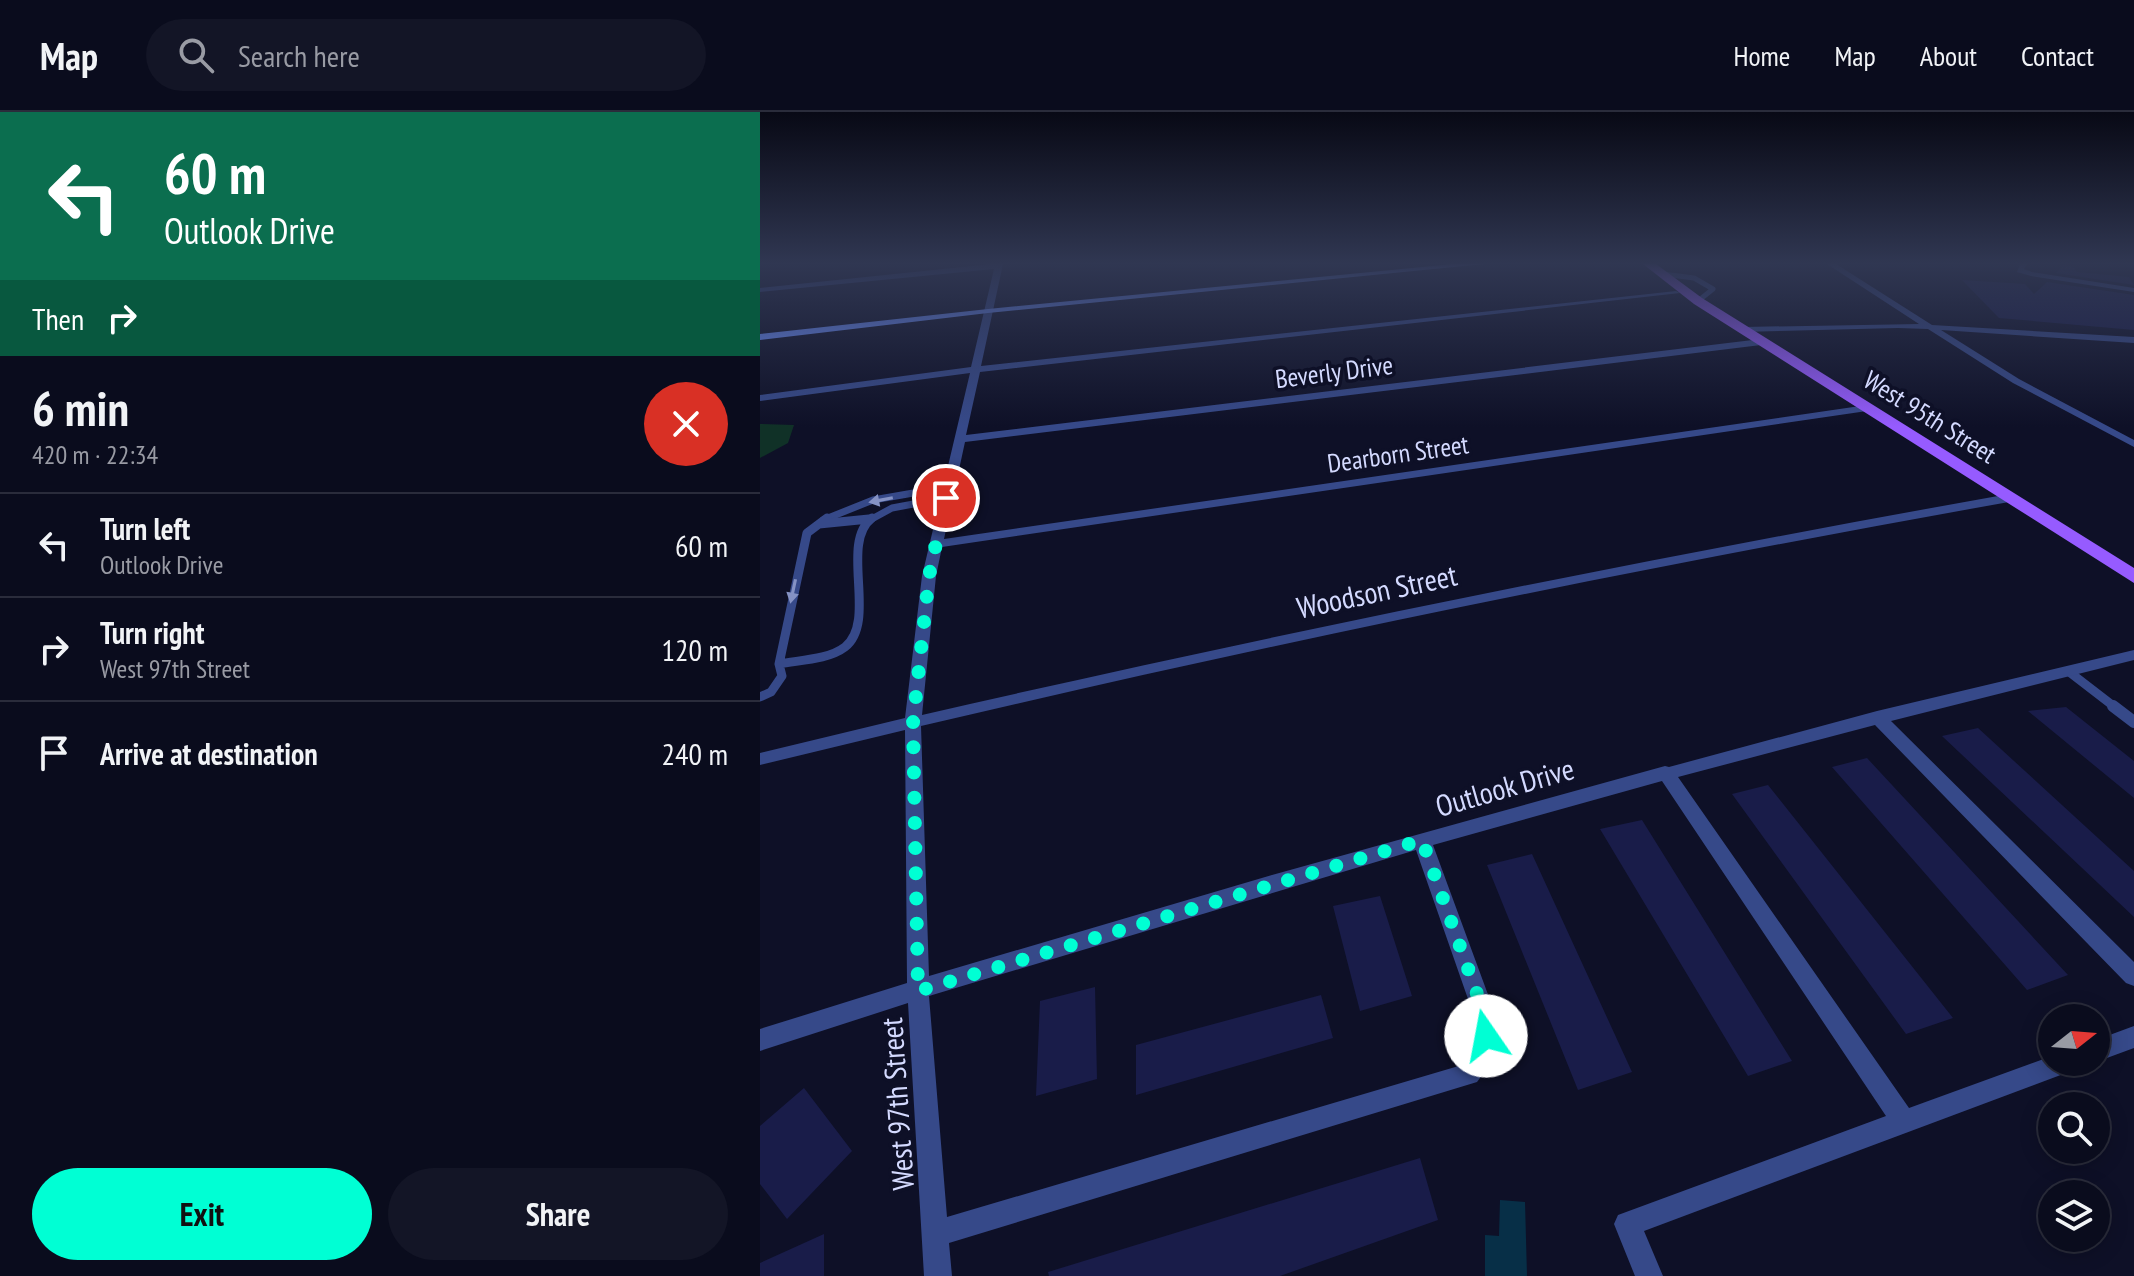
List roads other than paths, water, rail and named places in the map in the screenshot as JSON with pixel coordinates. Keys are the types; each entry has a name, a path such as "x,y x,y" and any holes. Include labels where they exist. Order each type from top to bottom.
{"main road":[{"name":"West 95th Street","path":"1725,318 2134,577"}],"street":[{"path":"760,337 924,318"},
{"name":"West 97th Street","path":"938,1276 918,991 913,723 935,544 986,318"},
{"path":"760,398 975,370 1445,318"},
{"path":"1915,318 2016,381 2134,444"},
{"path":"1743,330 1924,325 2134,340"},
{"name":"Beverly Drive","path":"959,439 1761,342"},
{"name":"Dearborn Street","path":"935,544 1867,408"},
{"name":"Woodson Street","path":"760,759 1330,628 1559,581 2009,498"},
{"name":"Outlook Drive","path":"760,1040 1422,840 1665,772 2134,655"},
{"path":"1877,717 2134,976"},
{"path":"1665,772 1904,1122"},
{"path":"936,1234 1469,1074 1487,1053 1486,1019 1422,840"},
{"path":"2110,1046 2134,1037"},
{"path":"1649,1276 1627,1224 2038,1072"}],"lane":[{"path":"815,525 869,519 891,508 947,492"},
{"path":"760,697 771,692 782,676 779,664 807,533 815,525 849,506 947,492"},
{"path":"779,664 844,648 853,640 857,633 861,530 869,519"},
{"path":"2068,671 2134,722"}],"water":[{"path":"1500,1200 1525,1202 1527,1276 1485,1276 1485,1235 1499,1236"}]}
